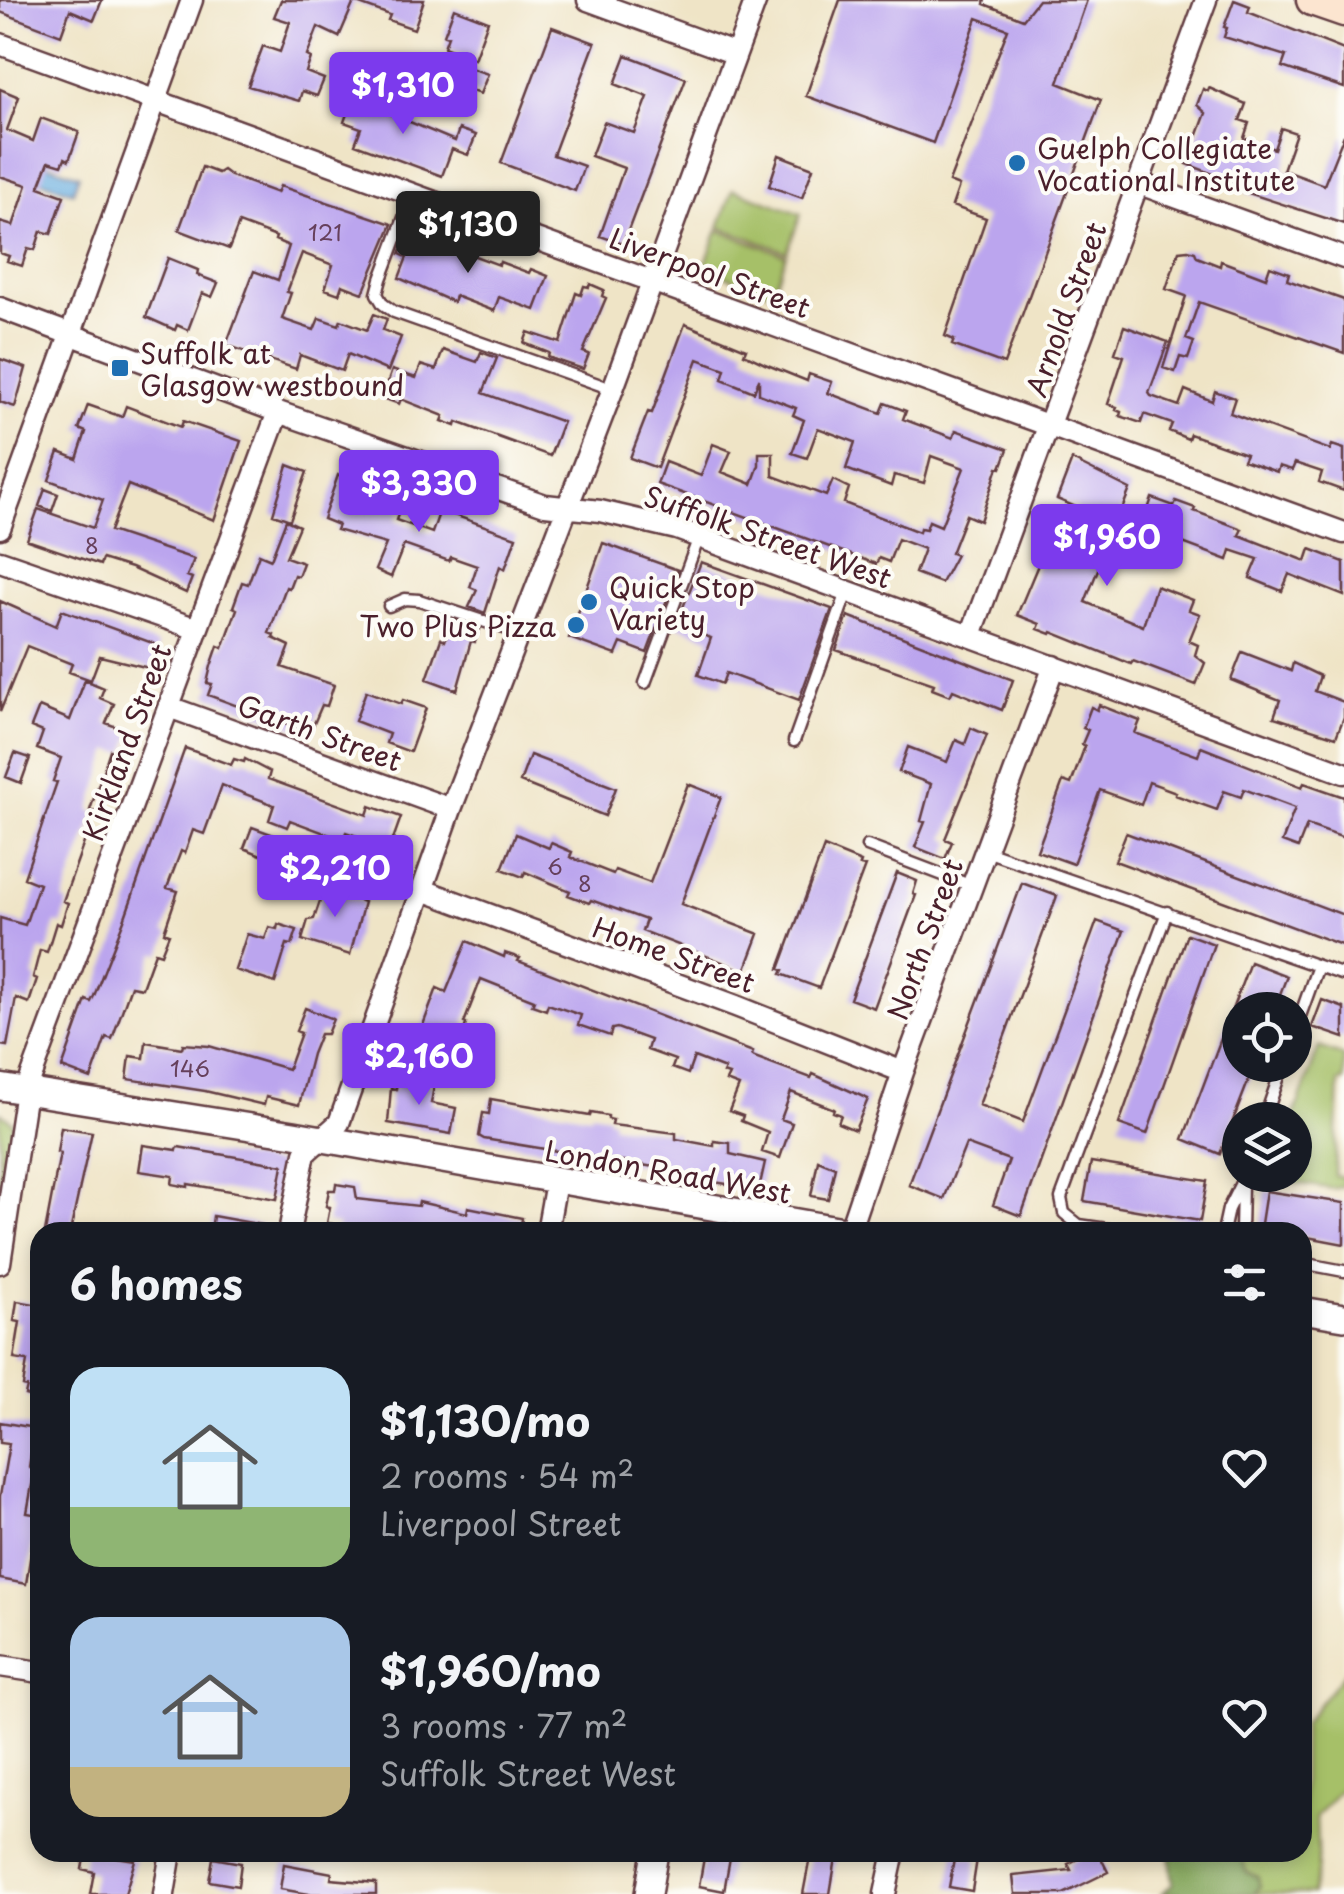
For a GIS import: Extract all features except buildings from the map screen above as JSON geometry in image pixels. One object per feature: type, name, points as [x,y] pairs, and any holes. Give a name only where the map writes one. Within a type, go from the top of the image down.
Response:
[{"type":"main road","points":[[1312,0],[1344,11]]},
{"type":"street","points":[[0,528],[192,0]]},
{"type":"street","points":[[588,0],[736,54]]},
{"type":"street","points":[[291,1222],[305,1153],[339,1124],[451,809],[613,390],[756,0]]},
{"type":"street","name":"Arnold Street","points":[[971,635],[1206,0]]},
{"type":"street","name":"Liverpool Street","points":[[0,44],[1344,534]]},
{"type":"street","points":[[1140,184],[1344,258]]},
{"type":"street","name":"Suffolk Street West","points":[[0,308],[278,412],[545,505],[600,510],[699,538],[1344,773]]},
{"type":"street","name":"Kirkland Street","points":[[0,1263],[7,1180],[26,1091],[278,412]]},
{"type":"street","points":[[0,561],[197,630]]},
{"type":"street","name":"North Street","points":[[855,1222],[903,1072],[1054,666]]},
{"type":"street","name":"Garth Street","points":[[169,707],[451,809]]},
{"type":"street","name":"Home Street","points":[[424,890],[903,1072]]},
{"type":"street","name":"London Road West","points":[[0,1086],[556,1182],[742,1222]]},
{"type":"street","points":[[550,1222],[556,1182]]},
{"type":"street","points":[[1312,1312],[1344,1317]]},
{"type":"street","points":[[0,1666],[30,1670]]},
{"type":"street","points":[[164,1894],[170,1862]]},
{"type":"street","points":[[648,1894],[653,1862]]},
{"type":"street","points":[[885,1894],[892,1862]]},
{"type":"lane","points":[[413,193],[381,279],[377,294],[383,304],[394,312],[613,390]]},
{"type":"lane","points":[[645,683],[699,538]]},
{"type":"lane","points":[[794,741],[848,591]]},
{"type":"lane","points":[[389,606],[405,599],[418,600],[518,634]]},
{"type":"lane","points":[[868,846],[972,886]]},
{"type":"lane","points":[[986,851],[1344,975]]},
{"type":"lane","points":[[1075,1222],[1064,1213],[1060,1198],[1167,912]]},
{"type":"lane","points":[[1309,992],[1318,966]]},
{"type":"lane","points":[[1225,1222],[1236,1192]]},
{"type":"lane","points":[[1241,1222],[1243,1192]]},
{"type":"lane","points":[[1312,1265],[1344,1270]]},
{"type":"green space","points":[[733,189],[801,214],[787,252],[719,227]]},
{"type":"green space","points":[[718,230],[786,255],[772,293],[704,268]]},
{"type":"green space","points":[[1319,1047],[1344,1056],[1344,1081],[1339,1082],[1335,1176],[1344,1177],[1344,1186],[1334,1189],[1312,1186],[1312,1102],[1299,1102],[1306,1082],[1312,1082],[1312,1066]]},
{"type":"green space","points":[[0,1112],[13,1122],[0,1196]]},
{"type":"green space","points":[[1344,1673],[1344,1785],[1316,1816],[1318,1868],[1312,1894],[1254,1894],[1260,1887],[1246,1873],[1243,1862],[1312,1862],[1312,1713]]},
{"type":"green space","points":[[1171,1862],[1243,1862],[1246,1872],[1258,1877],[1260,1887],[1254,1894],[1162,1894],[1173,1883]]},
{"type":"water","points":[[43,163],[79,175],[73,192],[39,180]]},
{"type":"place","name":"Guelph Collegiate Vocational Institute","points":[[1017,163]]},
{"type":"place","name":"Suffolk at Glasgow westbound","points":[[120,368]]},
{"type":"place","name":"Quick Stop Variety","points":[[589,602]]},
{"type":"place","name":"Two Plus Pizza","points":[[576,625]]}]
